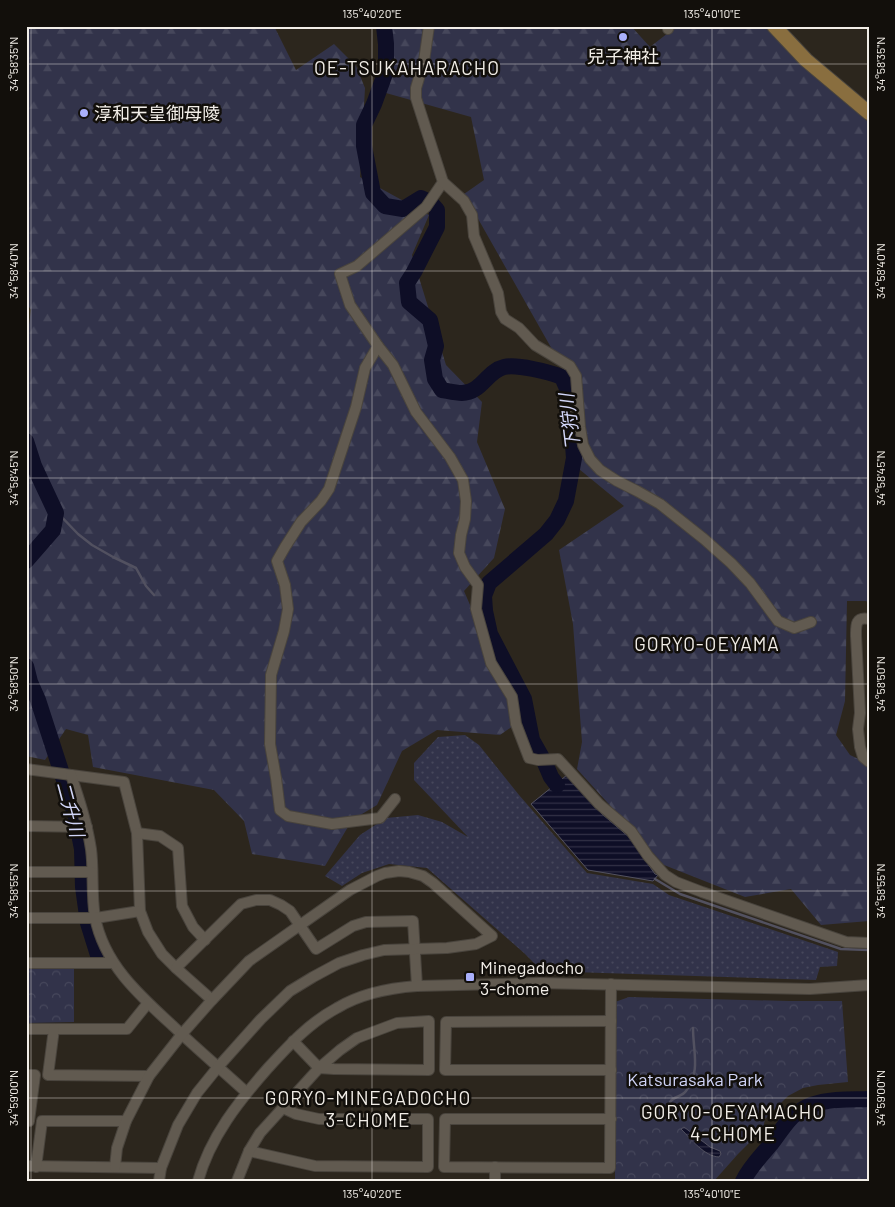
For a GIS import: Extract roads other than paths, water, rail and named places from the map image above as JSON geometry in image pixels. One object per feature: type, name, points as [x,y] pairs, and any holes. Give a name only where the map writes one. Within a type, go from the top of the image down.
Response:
[{"type":"main road","points":[[774,26],[806,60],[869,113]]},
{"type":"street","points":[[429,26],[424,61],[416,88],[416,98],[443,182],[464,201],[472,215],[474,236],[498,293],[505,320],[519,328],[535,345],[570,366],[576,376],[583,445],[590,460],[616,481],[660,504],[704,539],[750,583],[778,620],[794,628],[811,622]]},
{"type":"street","points":[[443,182],[426,207],[356,266],[340,274],[350,305],[392,365],[416,412],[450,457],[463,480],[466,510],[459,553],[465,567],[478,585],[476,609],[491,664],[512,697],[516,724],[529,758],[538,760],[558,759],[599,804],[631,831],[658,868],[676,882],[846,942],[869,943]]},
{"type":"street","points":[[378,346],[365,368],[356,408],[329,489],[302,522],[277,561],[285,585],[288,609],[284,631],[271,675],[270,744],[280,810],[288,816],[332,824],[364,821],[380,818],[396,799]]},
{"type":"street","points":[[565,411],[578,410]]},
{"type":"street","points":[[869,619],[864,618],[856,623],[856,652],[864,713],[858,729],[863,757],[869,762]]},
{"type":"street","points":[[26,769],[124,782],[137,833],[140,911],[148,932],[162,954],[212,1000]]},
{"type":"street","points":[[71,775],[87,827],[91,850],[96,918],[113,963],[148,1003],[246,1092]]},
{"type":"street","points":[[26,826],[87,827]]},
{"type":"street","points":[[137,833],[160,836],[178,848],[182,906],[193,927],[204,940]]},
{"type":"street","points":[[116,1167],[117,1148],[126,1122],[149,1076],[182,1034],[249,961],[350,890],[385,873],[399,871],[423,876],[492,936],[476,944],[447,948],[384,950],[363,955],[340,963],[290,991],[261,1019],[197,1093],[178,1125],[161,1168],[159,1181]]},
{"type":"street","points":[[26,872],[92,872]]},
{"type":"street","points":[[176,968],[241,904],[256,900],[270,900],[290,911],[316,949],[353,926],[366,922],[414,921],[417,986]]},
{"type":"street","points":[[26,918],[96,918],[140,911]]},
{"type":"street","points":[[26,963],[113,963]]},
{"type":"street","points":[[198,1181],[217,1136],[228,1118],[246,1092],[293,1041],[338,1006],[379,992],[417,986],[540,983],[810,989],[869,985]]},
{"type":"street","points":[[611,984],[611,1119],[610,1168],[444,1167],[445,1119],[611,1119]]},
{"type":"street","points":[[26,1029],[127,1029],[148,1003]]},
{"type":"street","points":[[237,1181],[249,1151],[260,1133],[319,1068],[357,1038],[397,1023],[429,1020],[429,1070],[334,1070],[319,1068],[293,1041]]},
{"type":"street","points":[[611,1021],[446,1022],[445,1060],[445,1070],[611,1070]]},
{"type":"street","points":[[54,1029],[48,1075],[149,1076]]},
{"type":"street","points":[[26,1075],[35,1075],[29,1121],[26,1121]]},
{"type":"street","points":[[249,1151],[315,1166],[428,1167],[428,1119],[319,1119],[296,1114],[283,1108]]},
{"type":"street","points":[[126,1122],[42,1121],[31,1167],[161,1168]]},
{"type":"street","points":[[495,1167],[495,1181]]},
{"type":"waterway","name":"下狩川","points":[[384,26],[386,71],[364,125],[364,146],[373,193],[385,206],[403,209],[421,198],[430,202],[437,210],[437,227],[407,283],[409,302],[430,320],[436,346],[432,360],[435,379],[442,390],[459,393],[469,392],[479,386],[498,369],[510,366],[541,371],[562,377],[569,393],[574,458],[566,501],[557,520],[546,534],[489,583],[484,596],[490,634],[524,699],[532,740],[557,785]]},
{"type":"waterway","name":"二升川","points":[[26,441],[34,466],[56,513],[53,530],[26,561]]},
{"type":"waterway","points":[[55,510],[78,534],[92,545],[136,568],[146,586],[154,595]]},
{"type":"waterway","name":"二升川","points":[[26,666],[75,814],[82,849],[83,887],[88,923],[98,955]]},
{"type":"waterway","points":[[655,879],[680,894],[841,949],[869,950]]},
{"type":"waterway","points":[[670,1102],[684,1093],[691,1084],[695,1069],[693,1028]]},
{"type":"waterway","points":[[743,1181],[752,1166],[786,1123],[800,1111],[809,1106],[828,1101],[869,1099]]},
{"type":"place","name":"兒子神社","points":[[623,37]]},
{"type":"place","name":"淳和天皇御母陵","points":[[84,113]]},
{"type":"place","name":"Minegadocho 3-chome","points":[[470,977]]},
{"type":"district","name":"OE-TSUKAHARACHO","points":[[407,67]]},
{"type":"district","name":"GORYO-OEYAMA","points":[[707,643]]},
{"type":"district","name":"GORYO-MINEGADOCHO 3-CHOME","points":[[368,1108]]},
{"type":"district","name":"GORYO-OEYAMACHO 4-CHOME","points":[[733,1122]]},
{"type":"park label","name":"Katsurasaka Park","points":[[695,1079]]}]
